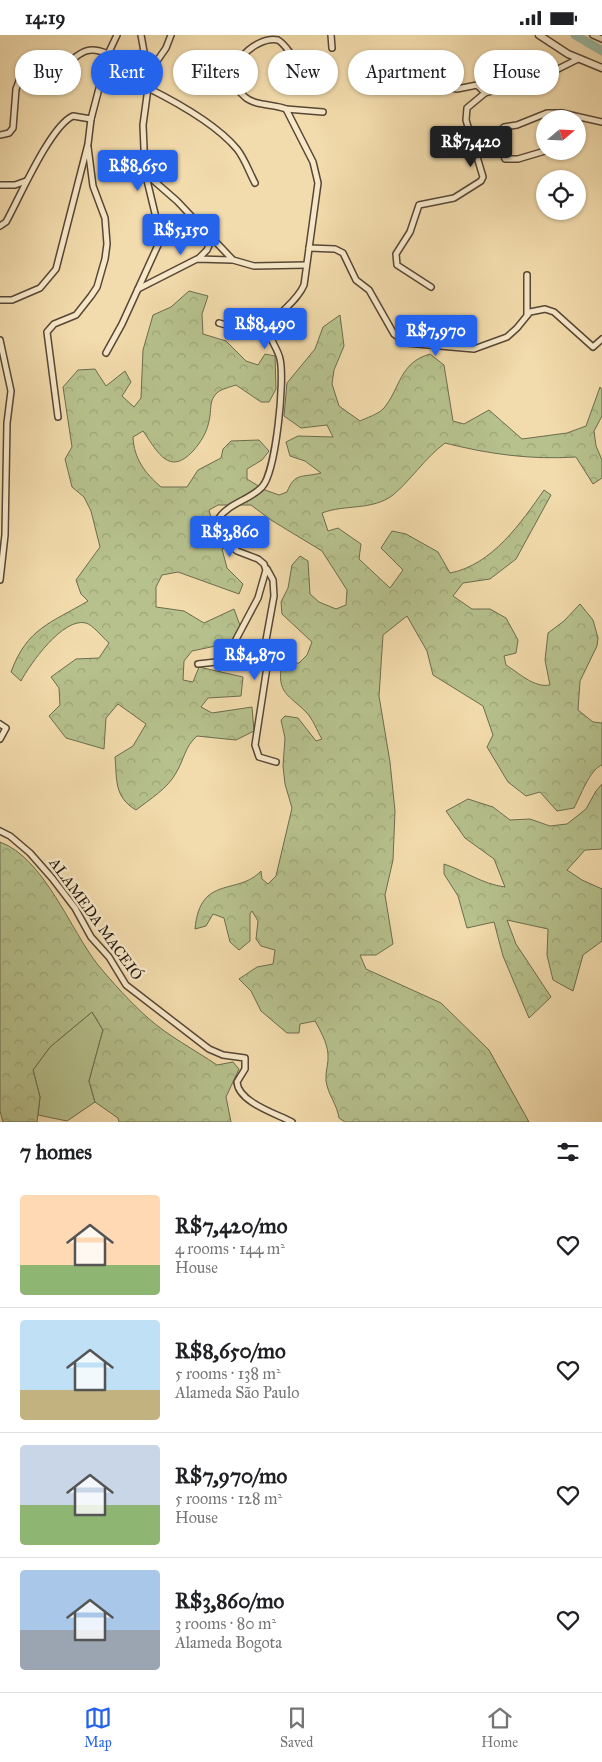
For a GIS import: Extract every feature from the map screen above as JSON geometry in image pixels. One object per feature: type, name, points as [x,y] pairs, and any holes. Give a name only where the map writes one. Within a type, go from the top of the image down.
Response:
[{"type":"street","points":[[110,50],[117,35]]},
{"type":"street","points":[[141,35],[144,50]]},
{"type":"street","points":[[163,52],[171,35]]},
{"type":"street","points":[[331,35],[332,48]]},
{"type":"street","points":[[539,35],[578,59],[602,69]]},
{"type":"street","points":[[594,35],[602,39]]},
{"type":"street","points":[[287,50],[284,45],[273,39],[263,40],[248,48],[236,62],[235,81],[245,97],[252,102],[286,109],[322,112]]},
{"type":"street","points":[[0,135],[9,133],[13,128],[16,89],[23,71],[35,67],[54,68],[86,50],[97,50]]},
{"type":"street","points":[[559,68],[578,59]]},
{"type":"street","points":[[0,300],[12,300],[40,288],[56,269],[88,144],[91,119],[97,95]]},
{"type":"street","points":[[106,353],[120,330],[155,253],[159,239],[158,226],[145,173],[143,125],[147,95]]},
{"type":"street","points":[[160,95],[185,109],[231,143],[240,154],[255,183]]},
{"type":"street","points":[[431,287],[397,265],[396,253],[410,232],[419,205],[454,198],[481,181],[483,171],[466,113],[467,108],[483,95]]},
{"type":"street","points":[[276,762],[259,757],[255,745],[261,717],[267,658],[266,640],[274,596],[273,581],[265,566],[258,559],[237,551],[223,539],[219,518],[226,510],[262,487],[270,473],[275,450],[281,366],[269,331],[273,323],[294,302],[302,290],[309,248],[318,183],[313,162],[286,109]]},
{"type":"street","points":[[0,226],[9,216],[26,181],[66,120],[78,116],[91,119]]},
{"type":"street","points":[[536,117],[517,125],[504,127],[500,131],[501,148],[505,159],[518,159],[536,154]]},
{"type":"street","points":[[586,118],[602,122]]},
{"type":"street","points":[[58,417],[47,332],[54,324],[76,315],[94,293],[106,251],[105,218],[93,186],[88,144]]},
{"type":"street","points":[[145,173],[177,201],[233,260]]},
{"type":"street","points":[[0,185],[15,185],[26,181]]},
{"type":"street","points":[[138,289],[197,259],[207,250],[212,238]]},
{"type":"street","points":[[309,248],[335,249],[343,253],[353,276],[369,290],[394,334],[406,343],[474,349],[507,337],[535,309],[550,310],[593,347],[602,339]]},
{"type":"street","points":[[197,259],[233,260],[254,266],[306,265]]},
{"type":"street","points":[[527,275],[527,315]]},
{"type":"street","points":[[219,323],[271,338]]},
{"type":"street","points":[[0,340],[11,391],[7,423],[5,535],[0,580]]},
{"type":"street","points":[[198,664],[229,659],[232,647],[261,589],[266,575],[265,566]]},
{"type":"street","points":[[0,724],[6,728],[0,739]]},
{"type":"street","name":"ALAMEDA MACEIÓ","points":[[0,831],[10,836],[30,853],[65,893],[91,937],[109,957],[126,985],[209,1049],[223,1055],[245,1058],[245,1069],[237,1082],[240,1091],[266,1110],[292,1122]]},
{"type":"green space","points":[[189,291],[208,296],[202,314],[203,334],[226,341],[246,361],[258,365],[265,354],[275,356],[276,389],[269,402],[261,402],[236,385],[218,392],[213,399],[208,425],[199,444],[185,458],[177,462],[164,458],[143,431],[133,437],[141,465],[161,487],[187,487],[198,470],[221,458],[223,449],[231,441],[259,440],[269,451],[262,460],[247,469],[247,479],[265,490],[279,495],[287,492],[296,479],[321,473],[305,461],[290,456],[286,442],[298,436],[333,437],[327,425],[301,428],[284,416],[287,383],[315,349],[323,327],[340,315],[344,346],[334,370],[332,384],[339,406],[360,421],[382,410],[412,363],[430,354],[444,365],[453,421],[464,424],[489,410],[522,439],[567,433],[586,426],[600,387],[602,390],[602,416],[594,431],[596,446],[602,460],[602,478],[593,484],[576,457],[543,458],[510,455],[445,443],[393,495],[385,500],[322,513],[328,531],[338,528],[361,544],[359,559],[390,588],[403,570],[381,548],[392,531],[406,534],[438,552],[450,573],[479,561],[492,552],[526,516],[544,490],[551,495],[516,559],[490,579],[463,583],[453,596],[472,609],[490,609],[506,618],[518,640],[516,653],[504,656],[506,665],[532,682],[544,685],[550,685],[545,660],[548,633],[564,621],[580,604],[593,620],[598,638],[597,646],[580,681],[578,710],[593,722],[602,723],[602,765],[589,777],[574,808],[557,811],[540,792],[526,796],[508,782],[487,747],[493,735],[483,706],[433,675],[427,651],[407,616],[383,635],[379,696],[390,762],[395,811],[393,860],[385,895],[393,944],[376,955],[360,955],[366,969],[441,1003],[489,1050],[529,1122],[345,1122],[339,1118],[327,1086],[327,1050],[323,1036],[315,1021],[300,1024],[299,1033],[287,1033],[261,1011],[251,991],[239,979],[257,967],[273,964],[275,950],[261,946],[256,939],[258,921],[252,911],[250,914],[250,941],[239,950],[230,942],[224,918],[213,914],[206,926],[195,929],[198,912],[204,900],[212,893],[242,883],[261,871],[262,879],[268,884],[276,876],[292,808],[285,784],[283,766],[285,738],[281,720],[285,716],[298,718],[316,741],[322,739],[308,715],[285,693],[282,687],[282,664],[299,663],[307,655],[312,642],[282,614],[281,602],[288,588],[292,565],[300,556],[308,561],[310,594],[319,602],[336,609],[346,605],[347,590],[322,551],[271,520],[251,505],[218,505],[209,510],[216,529],[231,541],[233,546],[222,549],[227,568],[243,584],[239,594],[178,572],[162,575],[156,587],[156,607],[184,611],[204,623],[234,609],[242,631],[230,643],[192,651],[184,661],[183,680],[193,682],[199,667],[243,677],[241,696],[208,698],[201,707],[212,713],[252,707],[254,731],[236,740],[197,736],[190,744],[173,778],[158,793],[136,810],[120,794],[115,757],[133,746],[146,724],[118,704],[106,718],[104,749],[66,738],[49,716],[60,705],[59,688],[51,677],[76,659],[99,658],[109,643],[89,624],[77,623],[67,627],[48,643],[21,681],[11,672],[17,657],[33,636],[42,628],[88,601],[81,594],[76,580],[100,547],[91,511],[84,497],[72,487],[65,459],[72,447],[63,387],[78,370],[95,369],[106,386],[125,371],[131,382],[122,396],[134,407],[141,398],[143,350],[153,315],[171,307]]},
{"type":"green space","points":[[602,784],[602,849],[585,850],[567,870],[582,880],[602,889],[602,941],[583,955],[573,991],[553,980],[547,955],[548,929],[507,920],[516,944],[551,997],[529,1018],[503,956],[494,922],[467,928],[458,896],[444,874],[444,864],[481,880],[505,887],[494,859],[465,838],[446,811],[468,799],[493,807],[510,820],[530,819],[550,826],[567,824],[586,809]]},
{"type":"green space","points":[[0,842],[16,850],[30,863],[55,897],[98,965],[122,993],[142,1012],[164,1031],[217,1065],[233,1062],[239,1069],[226,1097],[231,1122],[119,1122],[118,1118],[95,1102],[89,1081],[103,1030],[92,1012],[50,1047],[33,1070],[40,1097],[37,1122],[3,1122],[0,1111]]},
{"type":"green space","points":[[92,1012],[103,1030],[89,1081],[95,1102],[67,1121],[38,1115],[40,1097],[33,1070],[50,1047]]},
{"type":"waterway","points":[[575,35],[602,51]]}]
